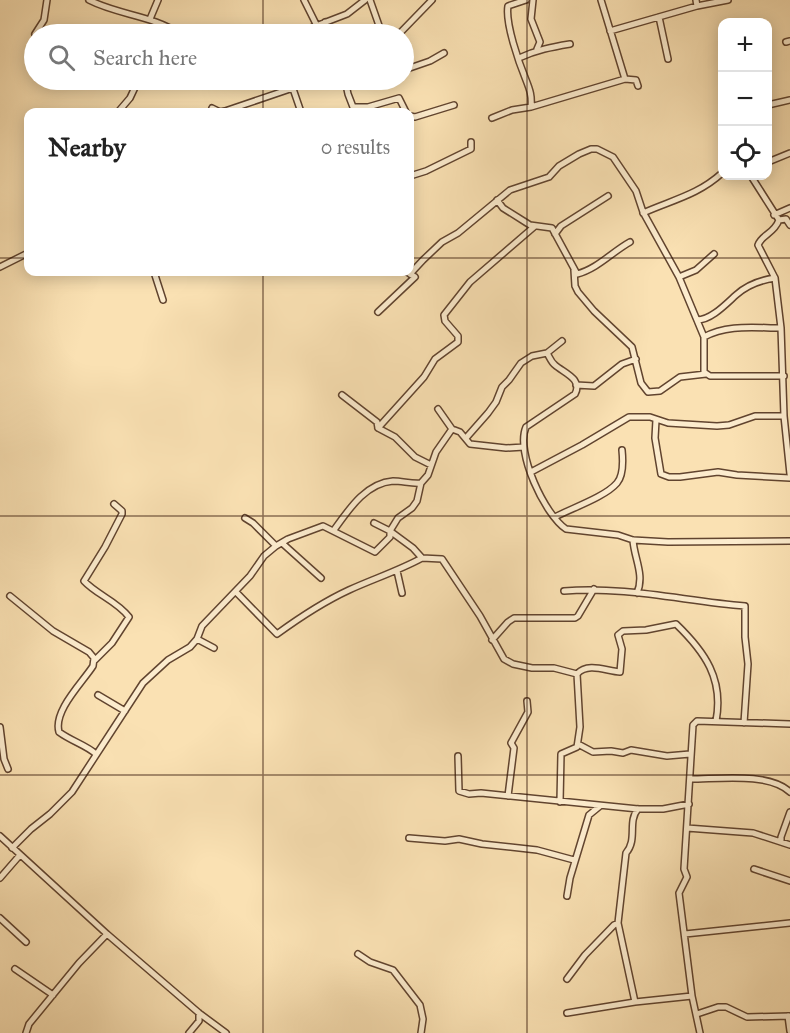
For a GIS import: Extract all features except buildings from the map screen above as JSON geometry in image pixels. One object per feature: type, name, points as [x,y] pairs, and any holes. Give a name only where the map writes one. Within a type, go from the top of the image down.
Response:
[{"type":"street","points":[[42,24],[47,0]]},
{"type":"street","points":[[88,0],[119,12],[162,24]]},
{"type":"street","points":[[150,19],[158,0]]},
{"type":"street","points":[[304,0],[316,24]]},
{"type":"street","points":[[322,24],[347,14],[368,0],[378,24]]},
{"type":"street","points":[[409,24],[432,0]]},
{"type":"street","points":[[525,0],[508,6],[507,11],[510,31],[532,97],[531,107]]},
{"type":"street","points":[[533,0],[531,19],[540,42],[537,49]]},
{"type":"street","points":[[601,0],[625,79]]},
{"type":"street","points":[[610,31],[697,3],[728,0]]},
{"type":"street","points":[[659,17],[668,59]]},
{"type":"street","points":[[519,58],[537,49],[570,44]]},
{"type":"street","points":[[414,67],[444,53]]},
{"type":"street","points":[[492,118],[512,110],[531,107],[625,79],[636,80],[638,86]]},
{"type":"street","points":[[121,108],[134,90]]},
{"type":"street","points":[[234,108],[287,90]]},
{"type":"street","points":[[294,90],[300,108]]},
{"type":"street","points":[[347,90],[352,108]]},
{"type":"street","points":[[364,108],[399,98],[404,108]]},
{"type":"street","points":[[772,104],[790,100]]},
{"type":"street","points":[[414,117],[454,105]]},
{"type":"street","points":[[414,175],[471,149],[471,142]]},
{"type":"street","points":[[414,268],[510,190],[549,177],[559,166],[579,154],[597,149],[613,157],[636,191],[644,213],[679,277],[704,337],[704,372],[706,374]]},
{"type":"street","points":[[772,160],[790,153]]},
{"type":"street","points":[[644,213],[694,194],[718,177]]},
{"type":"street","points":[[656,420],[654,438],[661,474],[680,477],[718,472],[737,475],[790,476],[784,416],[781,328],[775,278],[758,245],[760,239],[774,230],[776,218],[754,180]]},
{"type":"street","points":[[498,200],[503,208],[535,226],[555,230],[608,196]]},
{"type":"street","points":[[776,218],[790,208]]},
{"type":"street","points":[[776,218],[786,219],[790,225]]},
{"type":"street","points":[[378,428],[424,377],[435,359],[458,342],[458,336],[445,321],[444,315],[470,282],[535,226]]},
{"type":"street","points":[[555,230],[577,274],[585,274],[630,243]]},
{"type":"street","points":[[679,277],[696,270],[714,254]]},
{"type":"street","points":[[0,267],[24,255]]},
{"type":"street","points":[[574,270],[575,286],[578,292],[594,311],[632,347],[641,383],[648,392],[660,391],[680,377],[706,374],[710,376],[783,376]]},
{"type":"street","points":[[155,276],[163,300]]},
{"type":"street","points":[[378,312],[415,277],[414,276]]},
{"type":"street","points":[[697,320],[703,320],[737,294],[758,282],[775,278]]},
{"type":"street","points":[[704,337],[732,328],[781,328]]},
{"type":"street","points":[[466,438],[488,413],[496,402],[502,387],[521,363],[532,356],[547,353],[562,341]]},
{"type":"street","points":[[547,353],[554,364],[568,373],[577,391],[526,427],[524,447],[538,495],[559,525],[566,529],[618,535],[633,540],[790,541]]},
{"type":"street","points":[[576,385],[594,386],[622,364],[636,359]]},
{"type":"street","points":[[342,395],[377,422],[378,428]]},
{"type":"street","points":[[438,409],[452,429],[460,432],[470,444],[480,447],[524,447]]},
{"type":"street","points":[[531,472],[629,417],[650,417],[668,423],[717,426],[756,416],[784,416]]},
{"type":"street","points":[[378,428],[395,437],[415,457],[431,465]]},
{"type":"street","points":[[12,848],[72,792],[143,683],[154,672],[190,647],[197,639],[202,626],[236,592],[264,556],[279,544],[323,526],[375,552],[390,537],[390,531],[398,518],[412,508],[417,501],[421,483],[428,475],[436,452],[452,429]]},
{"type":"street","points":[[555,517],[603,493],[618,482],[621,474],[622,450]]},
{"type":"street","points":[[334,530],[347,511],[372,487],[390,481],[421,483]]},
{"type":"street","points":[[96,754],[59,732],[58,721],[66,703],[95,660],[112,643],[129,617],[84,581],[122,514],[122,511],[114,504]]},
{"type":"street","points":[[245,518],[321,578]]},
{"type":"street","points":[[374,523],[390,531],[413,548],[422,558]]},
{"type":"street","points":[[633,540],[639,565],[637,593]]},
{"type":"street","points":[[236,592],[277,634],[347,591],[397,571],[422,558],[442,559],[480,616],[504,659],[513,664],[532,668],[554,668],[576,674]]},
{"type":"street","points":[[397,571],[402,593]]},
{"type":"street","points":[[492,640],[514,618],[575,618],[594,589]]},
{"type":"street","points":[[564,591],[594,589],[650,593],[745,606],[748,664],[744,723]]},
{"type":"street","points":[[10,596],[53,631],[89,652],[95,660]]},
{"type":"street","points":[[576,674],[584,667],[620,672],[622,649],[618,634],[623,631],[646,630],[676,624],[706,657],[711,668],[717,686],[716,722]]},
{"type":"street","points":[[197,639],[214,648]]},
{"type":"street","points":[[560,802],[561,754],[575,750],[578,744],[580,727],[576,674]]},
{"type":"street","points":[[98,695],[125,711]]},
{"type":"street","points":[[508,796],[514,748],[511,742],[528,712],[527,701]]},
{"type":"street","points":[[700,1033],[692,996],[679,893],[687,877],[684,869],[691,779],[690,754],[694,722],[790,724]]},
{"type":"street","points":[[0,727],[4,759],[8,770]]},
{"type":"street","points":[[578,744],[593,752],[611,750],[623,753],[631,750],[667,756],[690,754]]},
{"type":"street","points":[[458,756],[459,791],[469,794],[481,793],[638,809],[663,809],[688,804]]},
{"type":"street","points":[[691,779],[759,779],[782,785],[790,792]]},
{"type":"street","points":[[567,896],[574,860],[590,814],[602,806]]},
{"type":"street","points":[[635,1002],[618,923],[626,853],[632,846],[633,818],[638,809]]},
{"type":"street","points":[[781,842],[790,812]]},
{"type":"street","points":[[687,828],[753,833],[790,845]]},
{"type":"street","points":[[0,836],[107,934],[199,1013],[226,1033]]},
{"type":"street","points":[[410,838],[445,841],[459,839],[537,850],[574,860]]},
{"type":"street","points":[[0,878],[20,855]]},
{"type":"street","points":[[754,869],[790,881]]},
{"type":"street","points":[[0,918],[26,942]]},
{"type":"street","points":[[567,979],[585,955],[618,923]]},
{"type":"street","points":[[685,934],[790,923]]},
{"type":"street","points":[[26,1033],[29,1024],[79,963],[107,934]]},
{"type":"street","points":[[358,954],[370,962],[393,969],[420,1005],[423,1019],[421,1033]]},
{"type":"street","points":[[15,969],[53,995]]},
{"type":"street","points":[[567,1013],[692,996]]},
{"type":"street","points":[[697,1014],[726,1007],[747,1017],[789,1016],[790,1031]]},
{"type":"street","points":[[189,1033],[199,1022],[199,1013]]}]
